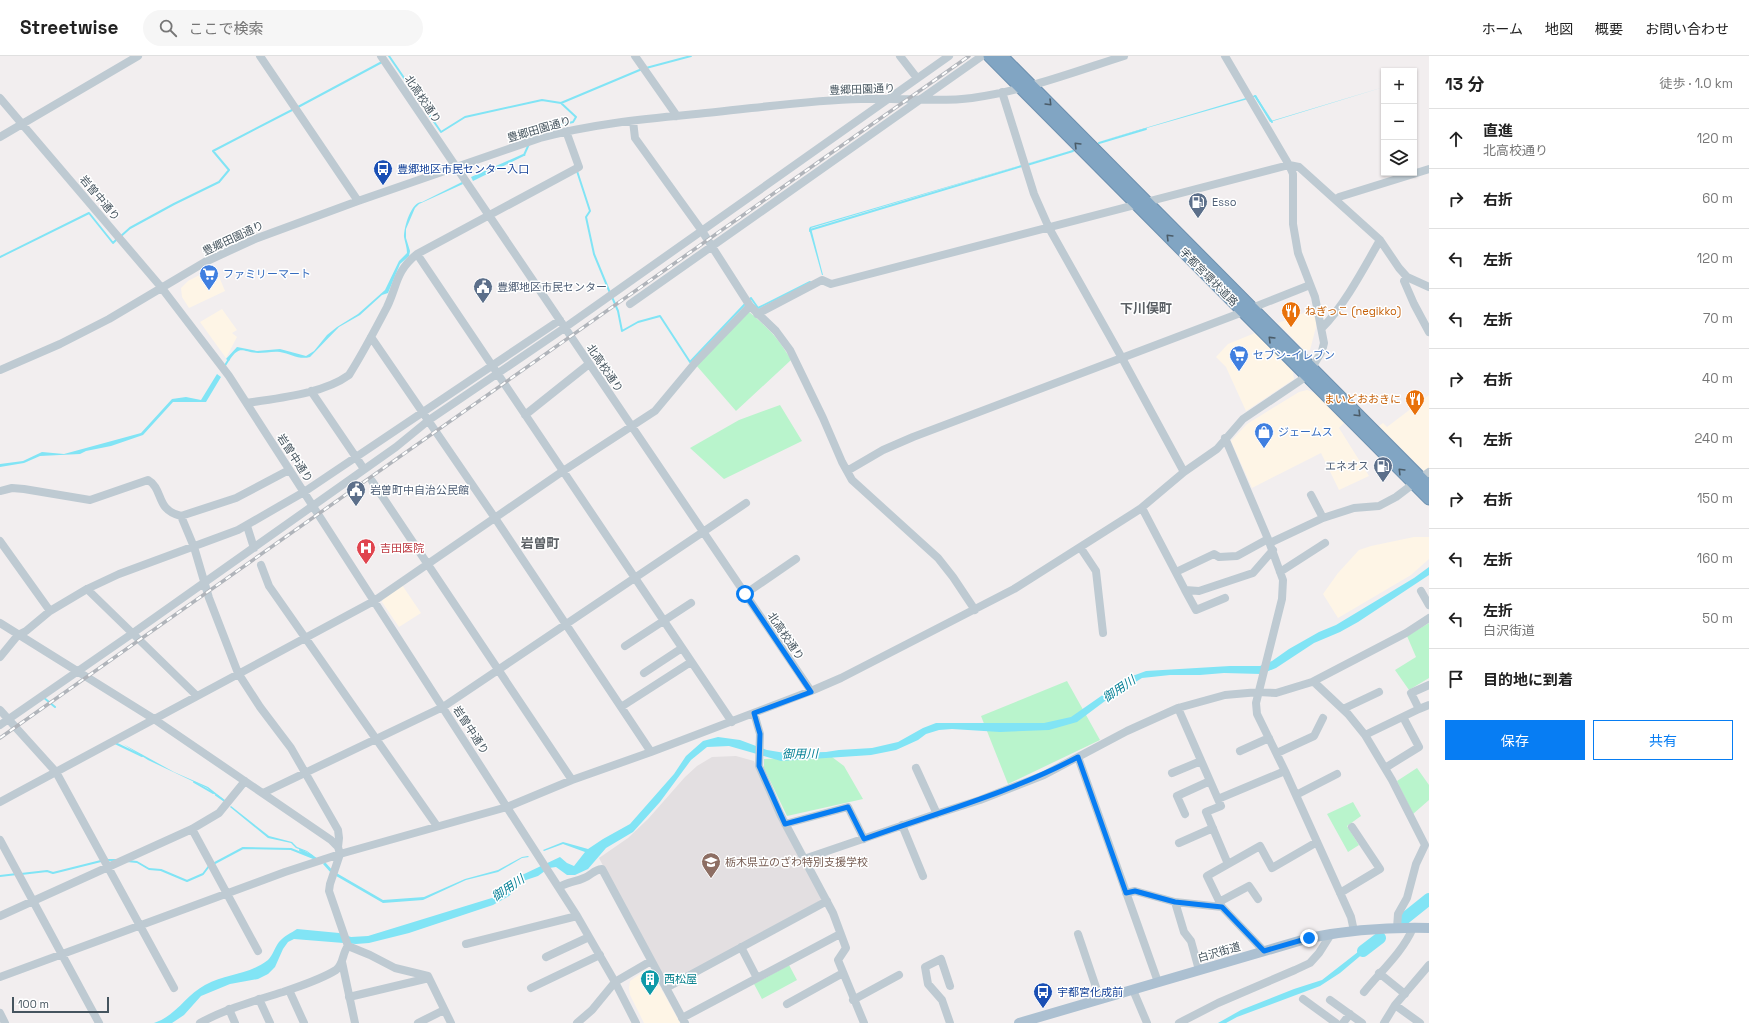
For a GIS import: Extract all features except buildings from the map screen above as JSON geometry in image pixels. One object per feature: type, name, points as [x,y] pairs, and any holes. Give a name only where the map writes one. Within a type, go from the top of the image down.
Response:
[{"type":"highway","name":"宇都宮環状道路","points":[[989,56],[1020,88],[1143,204]]},
{"type":"highway","name":"宇都宮環状道路","points":[[1002,56],[1143,204],[1309,372],[1423,480],[1429,499]]},
{"type":"main road","name":"白沢街道","points":[[1019,1023],[1264,951],[1331,934],[1397,928],[1429,928]]},
{"type":"street","points":[[0,137],[138,56]]},
{"type":"street","points":[[260,56],[358,201]]},
{"type":"street","name":"北高校通り","points":[[381,56],[811,692]]},
{"type":"street","points":[[635,56],[677,116]]},
{"type":"street","points":[[900,56],[917,78]]},
{"type":"street","points":[[0,725],[254,548],[396,446],[429,420],[565,328],[949,56]]},
{"type":"street","points":[[630,304],[982,56]]},
{"type":"street","name":"豊郷田園通り","points":[[0,370],[60,344],[109,319],[205,262],[254,239],[358,201],[540,138],[566,131],[633,121],[841,100],[888,98],[959,99],[1020,88],[1124,56]]},
{"type":"street","points":[[0,978],[339,851],[507,807],[572,780],[811,692],[1014,589],[1142,508],[1184,472],[1217,449],[1243,419],[1309,372],[1322,351],[1324,343],[1315,297],[1298,253],[1293,224],[1293,174],[1226,56]]},
{"type":"street","points":[[1002,92],[1030,176],[1034,194],[1049,228],[1184,472]]},
{"type":"street","name":"岩曽中通り","points":[[0,98],[161,287],[217,359],[559,887]]},
{"type":"street","points":[[633,121],[635,138],[702,231],[750,306],[776,331],[790,350],[852,480],[938,558],[953,577],[975,610]]},
{"type":"street","points":[[247,404],[332,386],[349,375],[388,305],[399,273],[407,262],[417,254],[579,167],[566,131]]},
{"type":"street","points":[[757,314],[822,280],[831,284],[1289,165],[1299,166],[1380,240],[1407,277],[1429,287]]},
{"type":"street","points":[[1336,200],[1338,197],[1429,169]]},
{"type":"street","points":[[1322,328],[1330,320],[1380,240]]},
{"type":"street","points":[[417,254],[732,722]]},
{"type":"street","points":[[1407,277],[1404,281],[1429,332]]},
{"type":"street","points":[[847,471],[883,450],[1310,285]]},
{"type":"street","points":[[0,802],[374,601],[563,471],[654,411],[695,363],[750,306]]},
{"type":"street","points":[[0,657],[18,635],[26,631],[50,611],[87,589],[119,574],[247,526],[304,492],[560,320]]},
{"type":"street","points":[[372,336],[651,752]]},
{"type":"street","points":[[526,415],[589,364]]},
{"type":"street","points":[[311,391],[364,469]]},
{"type":"street","points":[[1225,438],[1271,544],[1283,580],[1282,599],[1256,703],[1257,714],[1285,770],[1351,917],[1354,931]]},
{"type":"street","points":[[0,490],[24,488],[90,500],[148,480],[152,482],[163,504],[169,511],[181,516],[236,498],[289,470]]},
{"type":"street","points":[[1176,572],[1214,554],[1219,558],[1237,556],[1271,544],[1323,518],[1354,508],[1379,506],[1423,480]]},
{"type":"street","points":[[372,482],[572,780]]},
{"type":"street","points":[[1311,495],[1323,518]]},
{"type":"street","points":[[263,793],[443,708],[746,503]]},
{"type":"street","points":[[1142,508],[1196,610],[1225,598]]},
{"type":"street","points":[[181,516],[194,547],[209,598],[238,673],[260,707],[291,748],[338,830],[339,851],[329,891],[348,946],[395,968],[423,974],[429,978],[451,1023]]},
{"type":"street","points":[[247,526],[254,548]]},
{"type":"street","points":[[0,541],[50,611]]},
{"type":"street","points":[[1280,572],[1325,543]]},
{"type":"street","points":[[1185,590],[1199,591],[1252,573],[1271,544]]},
{"type":"street","points":[[1080,547],[1096,571],[1103,633]]},
{"type":"street","points":[[745,594],[796,559]]},
{"type":"street","points":[[260,565],[269,586],[304,638],[377,739],[437,826]]},
{"type":"street","points":[[87,589],[197,696]]},
{"type":"street","points":[[1421,591],[1429,605]]},
{"type":"street","points":[[625,646],[691,604]]},
{"type":"street","points":[[804,860],[902,825],[980,800],[1030,781],[1127,731],[1178,708],[1225,695],[1259,692],[1276,693],[1312,682],[1406,633],[1429,618]]},
{"type":"street","points":[[0,623],[154,719],[331,840],[339,851]]},
{"type":"street","points":[[644,673],[682,648]]},
{"type":"street","points":[[621,707],[691,662]]},
{"type":"street","points":[[1312,682],[1316,683],[1355,721],[1385,768],[1427,843],[1416,864],[1407,898],[1398,914],[1397,928]]},
{"type":"street","points":[[1419,709],[1411,693],[1429,685]]},
{"type":"street","points":[[1343,709],[1379,692]]},
{"type":"street","points":[[1365,735],[1429,705]]},
{"type":"street","points":[[1178,708],[1221,806],[1206,812],[1228,864]]},
{"type":"street","points":[[0,710],[56,772],[174,988]]},
{"type":"street","points":[[754,713],[760,734],[759,766],[785,824],[833,913],[846,948],[838,960],[853,1000],[864,1023]]},
{"type":"street","points":[[1385,768],[1419,747],[1403,717]]},
{"type":"street","points":[[1277,753],[1314,736],[1323,718]]},
{"type":"street","points":[[1240,751],[1269,738]]},
{"type":"street","points":[[1078,757],[1158,982]]},
{"type":"street","points":[[1172,773],[1201,761]]},
{"type":"street","points":[[916,768],[937,814]]},
{"type":"street","points":[[1218,799],[1285,770]]},
{"type":"street","points":[[1296,796],[1337,774]]},
{"type":"street","points":[[0,916],[32,900],[192,829],[220,813],[245,781]]},
{"type":"street","points":[[1185,814],[1177,796],[1210,781]]},
{"type":"street","points":[[785,824],[848,807],[864,839]]},
{"type":"street","points":[[902,825],[922,876]]},
{"type":"street","points":[[1340,893],[1380,869],[1352,827]]},
{"type":"street","points":[[1179,843],[1213,828]]},
{"type":"street","points":[[192,829],[258,951]]},
{"type":"street","points":[[0,840],[99,1023]]},
{"type":"street","points":[[1264,951],[1221,905],[1207,876],[1260,846],[1272,868],[1317,842]]},
{"type":"street","points":[[636,1023],[600,955],[559,887],[569,881],[586,878],[595,870],[602,869],[683,1020],[757,978],[840,934]]},
{"type":"street","points":[[1126,893],[1135,891],[1175,902],[1221,905],[1249,886],[1258,899]]},
{"type":"street","points":[[666,988],[827,901]]},
{"type":"street","points":[[1175,902],[1184,932],[1191,941],[1199,970]]},
{"type":"street","points":[[466,944],[577,916]]},
{"type":"street","points":[[1364,992],[1406,944],[1413,928]]},
{"type":"street","points":[[1078,934],[1100,999]]},
{"type":"street","points":[[1179,1023],[1218,1003],[1310,963],[1319,953],[1331,934]]},
{"type":"street","points":[[546,957],[589,937]]},
{"type":"street","points":[[200,1023],[259,999],[303,986],[338,969],[342,962],[344,951],[348,946]]},
{"type":"street","points":[[741,947],[757,978]]},
{"type":"street","points":[[531,988],[600,955]]},
{"type":"street","points":[[950,986],[941,959],[925,967],[928,984],[942,1000],[950,1023]]},
{"type":"street","points":[[577,1023],[592,1010],[615,982],[651,961]]},
{"type":"street","points":[[342,962],[355,1023]]},
{"type":"street","points":[[1384,1023],[1395,1005],[1429,965]]},
{"type":"street","points":[[787,1004],[843,973]]},
{"type":"street","points":[[1380,973],[1405,994]]},
{"type":"street","points":[[853,1000],[899,975]]},
{"type":"street","points":[[349,997],[429,978]]},
{"type":"street","points":[[289,990],[304,1023]]},
{"type":"street","points":[[1133,990],[1147,1023]]},
{"type":"street","points":[[259,999],[270,1023]]},
{"type":"street","points":[[1303,999],[1336,1023]]},
{"type":"street","points":[[1330,1000],[1362,1023]]},
{"type":"street","points":[[1395,1005],[1420,1023]]},
{"type":"street","points":[[229,1010],[235,1023]]},
{"type":"street","points":[[418,1023],[444,1010]]},
{"type":"street","points":[[0,1013],[5,1023]]},
{"type":"street","points":[[1343,1023],[1350,1014]]},
{"type":"shaded area","points":[[215,267],[225,291],[189,308],[182,297],[181,288],[188,281]]},
{"type":"shaded area","points":[[222,309],[237,330],[232,333],[237,337],[226,358],[200,322]]},
{"type":"shaded area","points":[[1314,309],[1316,327],[1310,350],[1305,351],[1278,323]]},
{"type":"shaded area","points":[[1255,333],[1293,372],[1294,379],[1246,411],[1226,367],[1216,357],[1228,344]]},
{"type":"shaded area","points":[[1307,390],[1315,393],[1344,423],[1339,428],[1369,476],[1339,490],[1321,453],[1252,488],[1231,441],[1247,424],[1299,392]]},
{"type":"shaded area","points":[[1429,395],[1429,476],[1379,426],[1383,423],[1387,427]]},
{"type":"shaded area","points":[[1414,537],[1429,537],[1429,559],[1411,575],[1338,618],[1323,594],[1338,573],[1359,550]]},
{"type":"shaded area","points":[[402,585],[421,613],[399,627],[382,602],[383,598]]},
{"type":"shaded area","name":"栃木県立のざわ特別支援学校","points":[[736,756],[754,761],[780,822],[823,899],[665,986],[599,858],[628,838],[648,819],[685,777],[697,766],[712,757]]},
{"type":"shaded area","points":[[647,969],[651,970],[680,1023],[644,1023],[630,995],[629,988],[630,981]]},
{"type":"green space","points":[[748,311],[772,333],[782,345],[791,360],[736,411],[696,365]]},
{"type":"green space","points":[[780,405],[802,441],[724,479],[690,448],[739,420]]},
{"type":"green space","points":[[1429,623],[1429,678],[1409,690],[1395,670],[1416,657],[1407,636]]},
{"type":"green space","points":[[1067,681],[1100,740],[1008,784],[981,716]]},
{"type":"green space","points":[[832,757],[844,766],[863,799],[787,816],[764,768],[764,759]]},
{"type":"green space","points":[[1417,768],[1429,785],[1429,800],[1413,814],[1397,781]]},
{"type":"green space","points":[[1353,802],[1361,816],[1347,826],[1359,845],[1348,852],[1327,814]]},
{"type":"green space","points":[[789,965],[797,980],[762,999],[754,984]]},
{"type":"water","points":[[1381,88],[1270,122],[1255,97],[1098,142],[1256,95],[1271,121]]},
{"type":"water","points":[[1073,150],[811,228],[822,275],[809,229],[810,227]]},
{"type":"water","points":[[523,154],[526,155],[473,181],[471,177]]},
{"type":"water","points":[[462,182],[463,184],[419,204],[415,208],[406,229],[406,238],[410,251],[409,256],[400,264],[388,293],[382,295],[360,315],[339,327],[310,357],[299,357],[280,352],[258,353],[242,350],[236,352],[229,361],[226,359],[237,347],[257,351],[280,349],[306,356],[314,351],[327,335],[358,314],[385,290],[399,261],[407,253],[404,233],[411,210],[418,203]]},
{"type":"water","points":[[217,374],[221,377],[206,402],[173,402],[143,435],[111,446],[86,451],[80,454],[40,456],[24,463],[0,467],[0,464],[23,461],[42,452],[64,454],[141,433],[172,399],[186,397],[201,400]]},
{"type":"water","name":"御用川","points":[[1429,567],[1429,575],[1358,622],[1340,632],[1314,643],[1276,668],[1261,674],[1224,673],[1170,675],[1142,678],[1105,701],[1077,722],[1049,730],[1000,732],[952,729],[939,730],[926,734],[918,740],[896,750],[871,755],[781,761],[729,746],[707,747],[691,760],[660,802],[633,832],[606,848],[588,869],[575,875],[567,875],[556,867],[549,868],[538,876],[523,881],[509,896],[493,905],[409,933],[369,943],[356,944],[294,939],[288,942],[283,949],[275,967],[268,974],[258,979],[230,984],[201,996],[184,1015],[172,1023],[154,1023],[169,1016],[192,994],[205,985],[221,978],[245,972],[268,960],[281,940],[297,929],[339,933],[351,937],[368,936],[495,897],[522,875],[560,857],[567,863],[574,866],[585,852],[563,844],[544,851],[543,850],[563,842],[588,849],[630,824],[674,774],[686,756],[703,741],[718,737],[740,740],[767,750],[785,753],[826,752],[872,748],[898,742],[923,728],[936,723],[1044,723],[1071,717],[1127,678],[1146,671],[1230,666],[1260,666],[1272,661],[1289,649],[1319,632],[1336,625],[1414,578]]},
{"type":"water","points":[[123,744],[174,772],[208,787],[226,801],[207,788],[148,760]]},
{"type":"water","points":[[231,806],[269,836],[292,842],[297,847],[307,851],[318,859],[316,860],[307,852],[296,848],[291,843],[268,838],[230,807]]},
{"type":"water","points":[[522,857],[529,857],[522,858],[498,872],[466,880],[423,900],[383,903],[331,873],[323,864],[325,862],[333,871],[383,900],[424,897],[465,879],[498,870]]},
{"type":"water","points":[[1429,896],[1429,902],[1409,918],[1402,916]]},
{"type":"water","points":[[1372,941],[1378,941],[1340,973],[1320,986],[1237,1017],[1226,1023],[1218,1023],[1241,1010],[1294,989],[1322,980]]},
{"type":"waterway","points":[[389,56],[441,132],[465,117],[542,100],[561,103]]},
{"type":"waterway","points":[[646,68],[691,56]]},
{"type":"waterway","points":[[298,107],[382,62]]},
{"type":"waterway","points":[[560,127],[559,125],[573,122],[576,117],[561,103],[642,69]]},
{"type":"waterway","points":[[1255,96],[1272,122]]},
{"type":"waterway","points":[[121,236],[130,228],[219,182],[229,170],[213,151],[294,109]]},
{"type":"waterway","points":[[532,139],[535,131],[559,125]]},
{"type":"waterway","points":[[1099,143],[1146,129]]},
{"type":"waterway","points":[[524,155],[529,144]]},
{"type":"waterway","points":[[1027,165],[1073,151]]},
{"type":"waterway","points":[[810,231],[1022,166]]},
{"type":"waterway","points":[[577,171],[590,211],[586,217],[594,254],[610,293]]},
{"type":"waterway","points":[[0,257],[89,213],[113,243],[117,239]]},
{"type":"waterway","points":[[748,301],[751,298],[758,308],[810,282]]},
{"type":"waterway","points":[[612,297],[618,311],[622,331],[638,322],[660,316],[690,362],[745,304]]},
{"type":"waterway","points":[[224,367],[229,359]]},
{"type":"waterway","points":[[43,697],[55,707]]},
{"type":"waterway","points":[[115,743],[142,756]]},
{"type":"waterway","points":[[194,782],[213,793]]},
{"type":"waterway","points":[[216,795],[226,802]]},
{"type":"waterway","points":[[213,864],[243,848],[291,849],[316,859]]},
{"type":"waterway","points":[[300,850],[312,856]]},
{"type":"waterway","points":[[108,860],[117,860]]},
{"type":"waterway","points":[[21,874],[47,871],[53,873],[101,861]]},
{"type":"waterway","points":[[127,861],[137,862],[149,869],[161,870],[187,881],[203,874],[209,866]]},
{"type":"waterway","points":[[0,876],[17,874]]},
{"type":"waterway","points":[[1404,919],[1429,899]]},
{"type":"waterway","points":[[1363,951],[1380,938]]},
{"type":"railway","points":[[0,738],[969,56]]},
{"type":"place","name":"豊郷地区市民センター入口","points":[[383,186]]},
{"type":"place","name":"Esso","points":[[1198,219]]},
{"type":"place","name":"ファミリーマート","points":[[209,291]]},
{"type":"place","name":"豊郷地区市民センター","points":[[483,304]]},
{"type":"place","name":"ねぎっこ (negikko)","points":[[1291,328]]},
{"type":"place","name":"セブン-イレブン","points":[[1239,372]]},
{"type":"place","name":"まいどおおきに","points":[[1415,416]]},
{"type":"place","name":"ジェームス","points":[[1264,449]]},
{"type":"place","name":"エネオス","points":[[1383,483]]},
{"type":"place","name":"岩曽町中自治公民館","points":[[356,507]]},
{"type":"place","name":"吉田医院","points":[[366,565]]},
{"type":"place","name":"栃木県立のざわ特別支援学校","points":[[711,879]]},
{"type":"place","name":"西松屋","points":[[650,996]]},
{"type":"place","name":"宇都宮化成前","points":[[1043,1009]]},
{"type":"district","name":"下川俣町","points":[[1146,308]]},
{"type":"district","name":"岩曽町","points":[[540,543]]},
{"type":"route","points":[[745,594],[811,692],[754,713],[760,734],[761,747],[759,766],[785,824],[848,807],[864,839],[980,800],[1044,775],[1078,757],[1126,893],[1135,891],[1175,902],[1222,907],[1264,951],[1309,938]]}]
